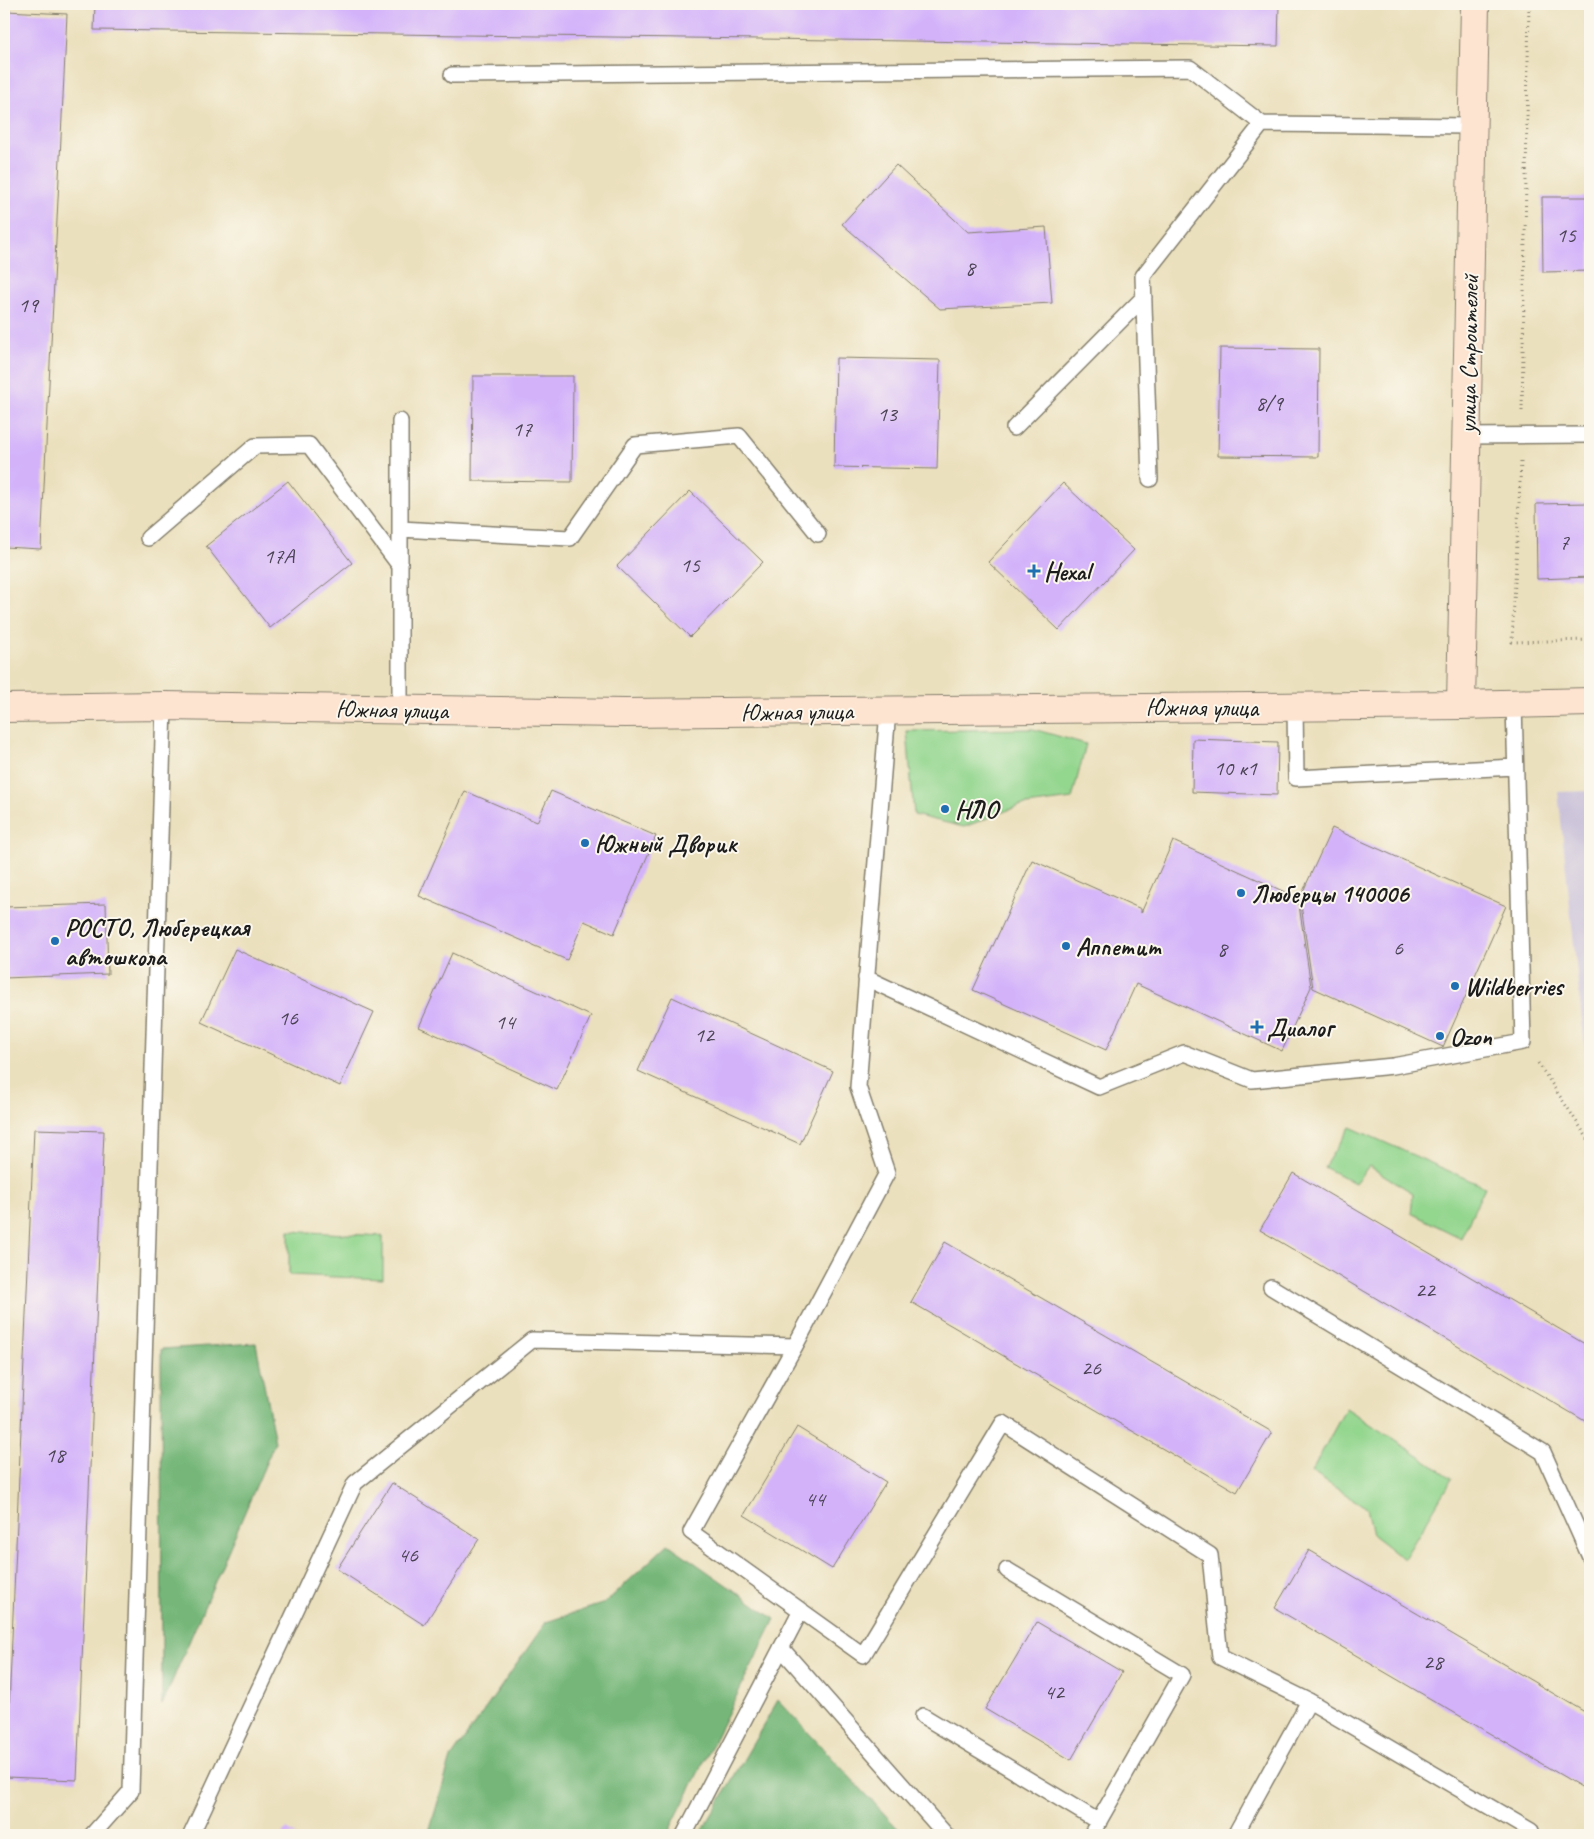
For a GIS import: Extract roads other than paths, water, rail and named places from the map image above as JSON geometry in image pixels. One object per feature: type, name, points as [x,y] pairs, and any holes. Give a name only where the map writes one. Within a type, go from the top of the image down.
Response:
[{"type":"street","name":"улица Строителей","points":[[1461,705],[1475,4]]},
{"type":"street","name":"Южная улица","points":[[4,708],[164,706],[625,713],[1295,707],[1590,702]]},
{"type":"lane","points":[[452,75],[1190,68],[1262,124],[1472,126]]},
{"type":"lane","points":[[1150,479],[1143,276],[1262,124]]},
{"type":"lane","points":[[1014,428],[1144,297]]},
{"type":"lane","points":[[400,421],[400,709]]},
{"type":"lane","points":[[1466,436],[1590,435]]},
{"type":"lane","points":[[400,529],[570,538],[635,445],[739,436],[818,534]]},
{"type":"lane","points":[[148,538],[255,446],[309,445],[400,566]]},
{"type":"lane","points":[[866,978],[1099,1087],[1184,1053],[1252,1080],[1393,1066],[1523,1042],[1514,704]]},
{"type":"lane","points":[[92,1835],[132,1791],[164,706]]},
{"type":"lane","points":[[1295,707],[1296,778],[1515,767]]},
{"type":"lane","points":[[888,710],[858,1087],[887,1173],[795,1346],[691,1532],[863,1655],[1003,1423],[1210,1555],[1220,1657],[1310,1701],[1531,1832],[1532,1835]]},
{"type":"lane","points":[[1271,1287],[1544,1452],[1590,1557]]},
{"type":"lane","points":[[191,1835],[355,1483],[524,1346],[532,1340],[795,1346]]},
{"type":"lane","points":[[923,1716],[1095,1829],[1182,1675],[1007,1570]]},
{"type":"lane","points":[[684,1835],[800,1610]]},
{"type":"lane","points":[[781,1648],[946,1835]]},
{"type":"lane","points":[[1235,1835],[1310,1701]]},
{"type":"place","name":"Hexal","points":[[1034,571]]},
{"type":"place","name":"НЛО","points":[[945,809]]},
{"type":"place","name":"Южный Дворик","points":[[585,843]]},
{"type":"place","name":"Люберцы 140006","points":[[1241,893]]},
{"type":"place","name":"РОСТО, Люберецкая автошкола","points":[[55,941]]},
{"type":"place","name":"Аппетит","points":[[1066,946]]},
{"type":"place","name":"Wildberries","points":[[1455,986]]},
{"type":"place","name":"Диалог","points":[[1257,1027]]},
{"type":"place","name":"Ozon","points":[[1440,1036]]}]
